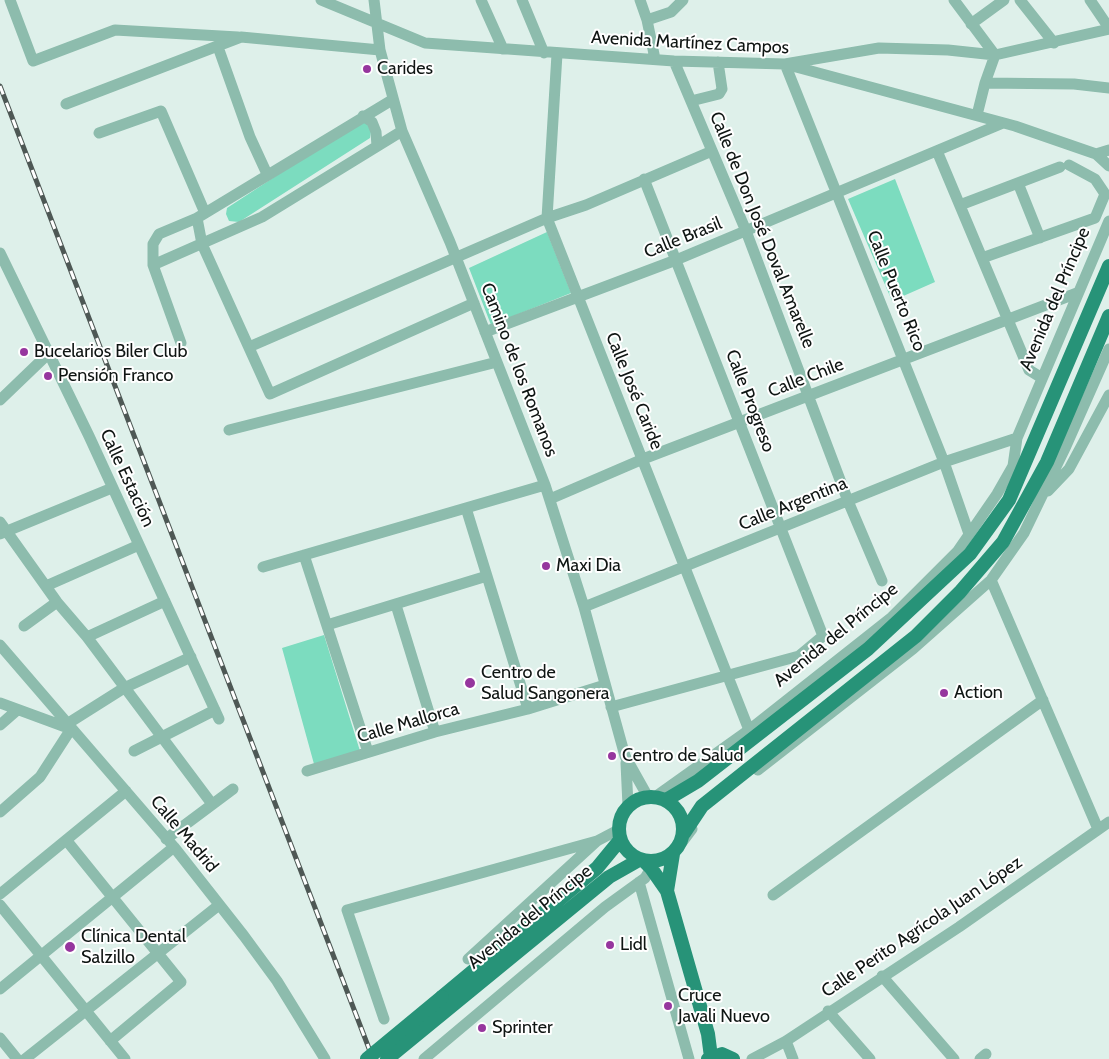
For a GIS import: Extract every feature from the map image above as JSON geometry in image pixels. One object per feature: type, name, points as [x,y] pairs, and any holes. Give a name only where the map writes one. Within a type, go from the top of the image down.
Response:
[{"type":"main road","name":"Avenida del Príncipe","points":[[656,798],[698,781],[868,649],[970,554],[1009,500],[1109,266]]},
{"type":"main road","points":[[645,863],[664,859],[679,844],[702,806],[916,636],[960,592],[1003,542],[1046,462],[1109,316]]},
{"type":"main road","points":[[667,891],[679,844],[680,814],[656,798],[628,806],[623,813],[619,835],[631,855],[645,863],[667,891],[708,1034],[719,1057]]},
{"type":"main road","name":"Avenida del Príncipe","points":[[445,1002],[597,868],[619,835]]},
{"type":"main road","name":"Avenida del Príncipe","points":[[445,1002],[610,877],[645,863]]},
{"type":"main road","points":[[367,1059],[445,1002]]},
{"type":"main road","points":[[387,1059],[445,1002]]},
{"type":"street","points":[[10,0],[33,61],[115,30],[242,37],[380,50]]},
{"type":"street","name":"Avenida Martínez Campos","points":[[321,0],[425,44],[674,61],[785,64],[1003,123],[1096,154],[1109,166]]},
{"type":"street","name":"Camino de los Romanos","points":[[374,0],[380,50],[392,100],[402,131],[456,257],[550,499],[584,607],[625,756],[628,806]]},
{"type":"street","points":[[481,0],[503,49]]},
{"type":"street","points":[[522,0],[544,53]]},
{"type":"street","points":[[640,0],[647,20],[655,59]]},
{"type":"street","points":[[647,20],[671,12],[684,0]]},
{"type":"street","points":[[954,0],[995,55]]},
{"type":"street","points":[[971,24],[1004,0]]},
{"type":"street","points":[[1020,0],[1054,43]]},
{"type":"street","points":[[785,64],[879,48],[948,50],[995,55],[1054,43],[1109,29],[1090,0]]},
{"type":"street","points":[[66,104],[242,37]]},
{"type":"street","points":[[218,47],[250,137],[267,174]]},
{"type":"street","name":"Calle José Caride","points":[[557,54],[547,218],[749,730]]},
{"type":"street","points":[[977,116],[985,83],[995,55]]},
{"type":"street","name":"Calle de Don José Doval Amarelle","points":[[674,61],[746,231],[848,501],[882,581]]},
{"type":"street","points":[[691,101],[719,94],[722,90],[718,62]]},
{"type":"street","name":"Calle Puerto Rico","points":[[785,64],[904,359],[944,462],[969,534]]},
{"type":"street","points":[[985,83],[1074,84],[1109,88]]},
{"type":"street","points":[[181,344],[154,264],[153,244],[159,234],[201,216],[267,174],[392,100]]},
{"type":"street","points":[[100,133],[161,111],[201,216],[202,244],[270,394],[474,303]]},
{"type":"street","points":[[363,116],[372,122],[376,132],[377,146]]},
{"type":"street","name":"Calle Brasil","points":[[485,332],[676,260],[1003,123]]},
{"type":"street","points":[[154,264],[262,217],[402,131]]},
{"type":"street","points":[[249,346],[547,218],[586,205],[712,150]]},
{"type":"street","points":[[1096,154],[1109,150]]},
{"type":"street","points":[[938,151],[1030,370],[1042,378]]},
{"type":"street","points":[[960,205],[1064,166],[1095,179],[1105,194],[1095,218],[982,258]]},
{"type":"street","name":"Calle Progreso","points":[[644,179],[823,636],[799,656],[727,675]]},
{"type":"street","points":[[1018,183],[1040,238]]},
{"type":"street","name":"Avenida del Príncipe","points":[[656,798],[749,730],[892,617],[957,552],[997,494],[1013,466],[1018,438],[1077,293],[1109,221]]},
{"type":"street","name":"Calle Estación","points":[[0,253],[139,544],[217,715],[162,738]]},
{"type":"street","name":"Calle Chile","points":[[550,499],[643,459],[1077,293]]},
{"type":"street","points":[[679,844],[705,812],[913,649],[991,580],[1024,533],[1109,348]]},
{"type":"street","points":[[0,400],[49,353]]},
{"type":"street","points":[[229,430],[497,362]]},
{"type":"street","points":[[1040,500],[1069,468],[1109,395]]},
{"type":"street","name":"Calle Argentina","points":[[584,607],[944,462],[1018,438]]},
{"type":"street","points":[[263,567],[545,485]]},
{"type":"street","points":[[112,488],[2,530],[57,602],[87,637],[212,804]]},
{"type":"street","points":[[466,508],[528,709]]},
{"type":"street","points":[[46,586],[139,544]]},
{"type":"street","points":[[304,555],[368,752]]},
{"type":"street","points":[[327,625],[487,576]]},
{"type":"street","points":[[991,580],[1098,829]]},
{"type":"street","points":[[87,637],[165,601]]},
{"type":"street","points":[[24,626],[57,602]]},
{"type":"street","points":[[396,605],[435,732]]},
{"type":"street","name":"Calle Madrid","points":[[0,645],[170,843],[219,904],[277,981],[324,1059]]},
{"type":"street","points":[[0,812],[40,777],[69,726],[124,688],[191,657]]},
{"type":"street","points":[[611,707],[727,675]]},
{"type":"street","name":"Calle Mallorca","points":[[307,771],[435,732],[528,709],[605,685]]},
{"type":"street","points":[[773,895],[1042,700]]},
{"type":"street","points":[[0,703],[16,711],[69,726]]},
{"type":"street","points":[[0,725],[16,711]]},
{"type":"street","points":[[134,751],[162,738]]},
{"type":"street","name":"Camino de los Romanos","points":[[625,756],[656,798]]},
{"type":"street","points":[[0,988],[112,897],[212,804],[233,789]]},
{"type":"street","points":[[0,894],[126,791]]},
{"type":"street","name":"Calle Perito Agrícola Juan López","points":[[752,1059],[786,1041],[828,1011],[959,928],[1109,822]]},
{"type":"street","name":"Avenida del Príncipe","points":[[468,959],[598,841],[619,835]]},
{"type":"street","points":[[67,841],[181,982],[110,1041]]},
{"type":"street","points":[[384,1019],[347,910],[598,841]]},
{"type":"street","points":[[645,863],[639,882],[689,1059]]},
{"type":"street","points":[[424,1059],[597,914],[639,882]]},
{"type":"street","points":[[25,1059],[219,904]]},
{"type":"street","points":[[0,905],[125,1059]]},
{"type":"street","points":[[882,976],[954,1059]]},
{"type":"street","points":[[828,1011],[870,1059]]},
{"type":"street","points":[[0,1038],[17,1059]]},
{"type":"street","points":[[786,1041],[793,1059]]},
{"type":"green space","points":[[366,122],[371,131],[370,138],[239,222],[229,221],[226,214],[227,208],[357,123]]},
{"type":"green space","points":[[895,179],[935,282],[892,301],[848,199]]},
{"type":"green space","points":[[547,232],[571,293],[491,325],[469,268]]},
{"type":"green space","points":[[324,635],[360,751],[314,764],[282,648]]},
{"type":"railway","points":[[0,86],[373,1059]]},
{"type":"place","name":"Carides","points":[[367,69]]},
{"type":"place","name":"Bucelarios Biler Club","points":[[24,352]]},
{"type":"place","name":"Pensión Franco","points":[[48,376]]},
{"type":"place","name":"Maxi Dia","points":[[546,566]]},
{"type":"place","name":"Centro de Salud Sangonera","points":[[470,683]]},
{"type":"place","name":"Action","points":[[944,693]]},
{"type":"place","name":"Centro de Salud","points":[[612,756]]},
{"type":"place","name":"Lidl","points":[[610,945]]},
{"type":"place","name":"Clínica Dental Salzillo","points":[[70,947]]},
{"type":"place","name":"Cruce Javali Nuevo","points":[[668,1006]]},
{"type":"place","name":"Sprinter","points":[[482,1028]]}]
